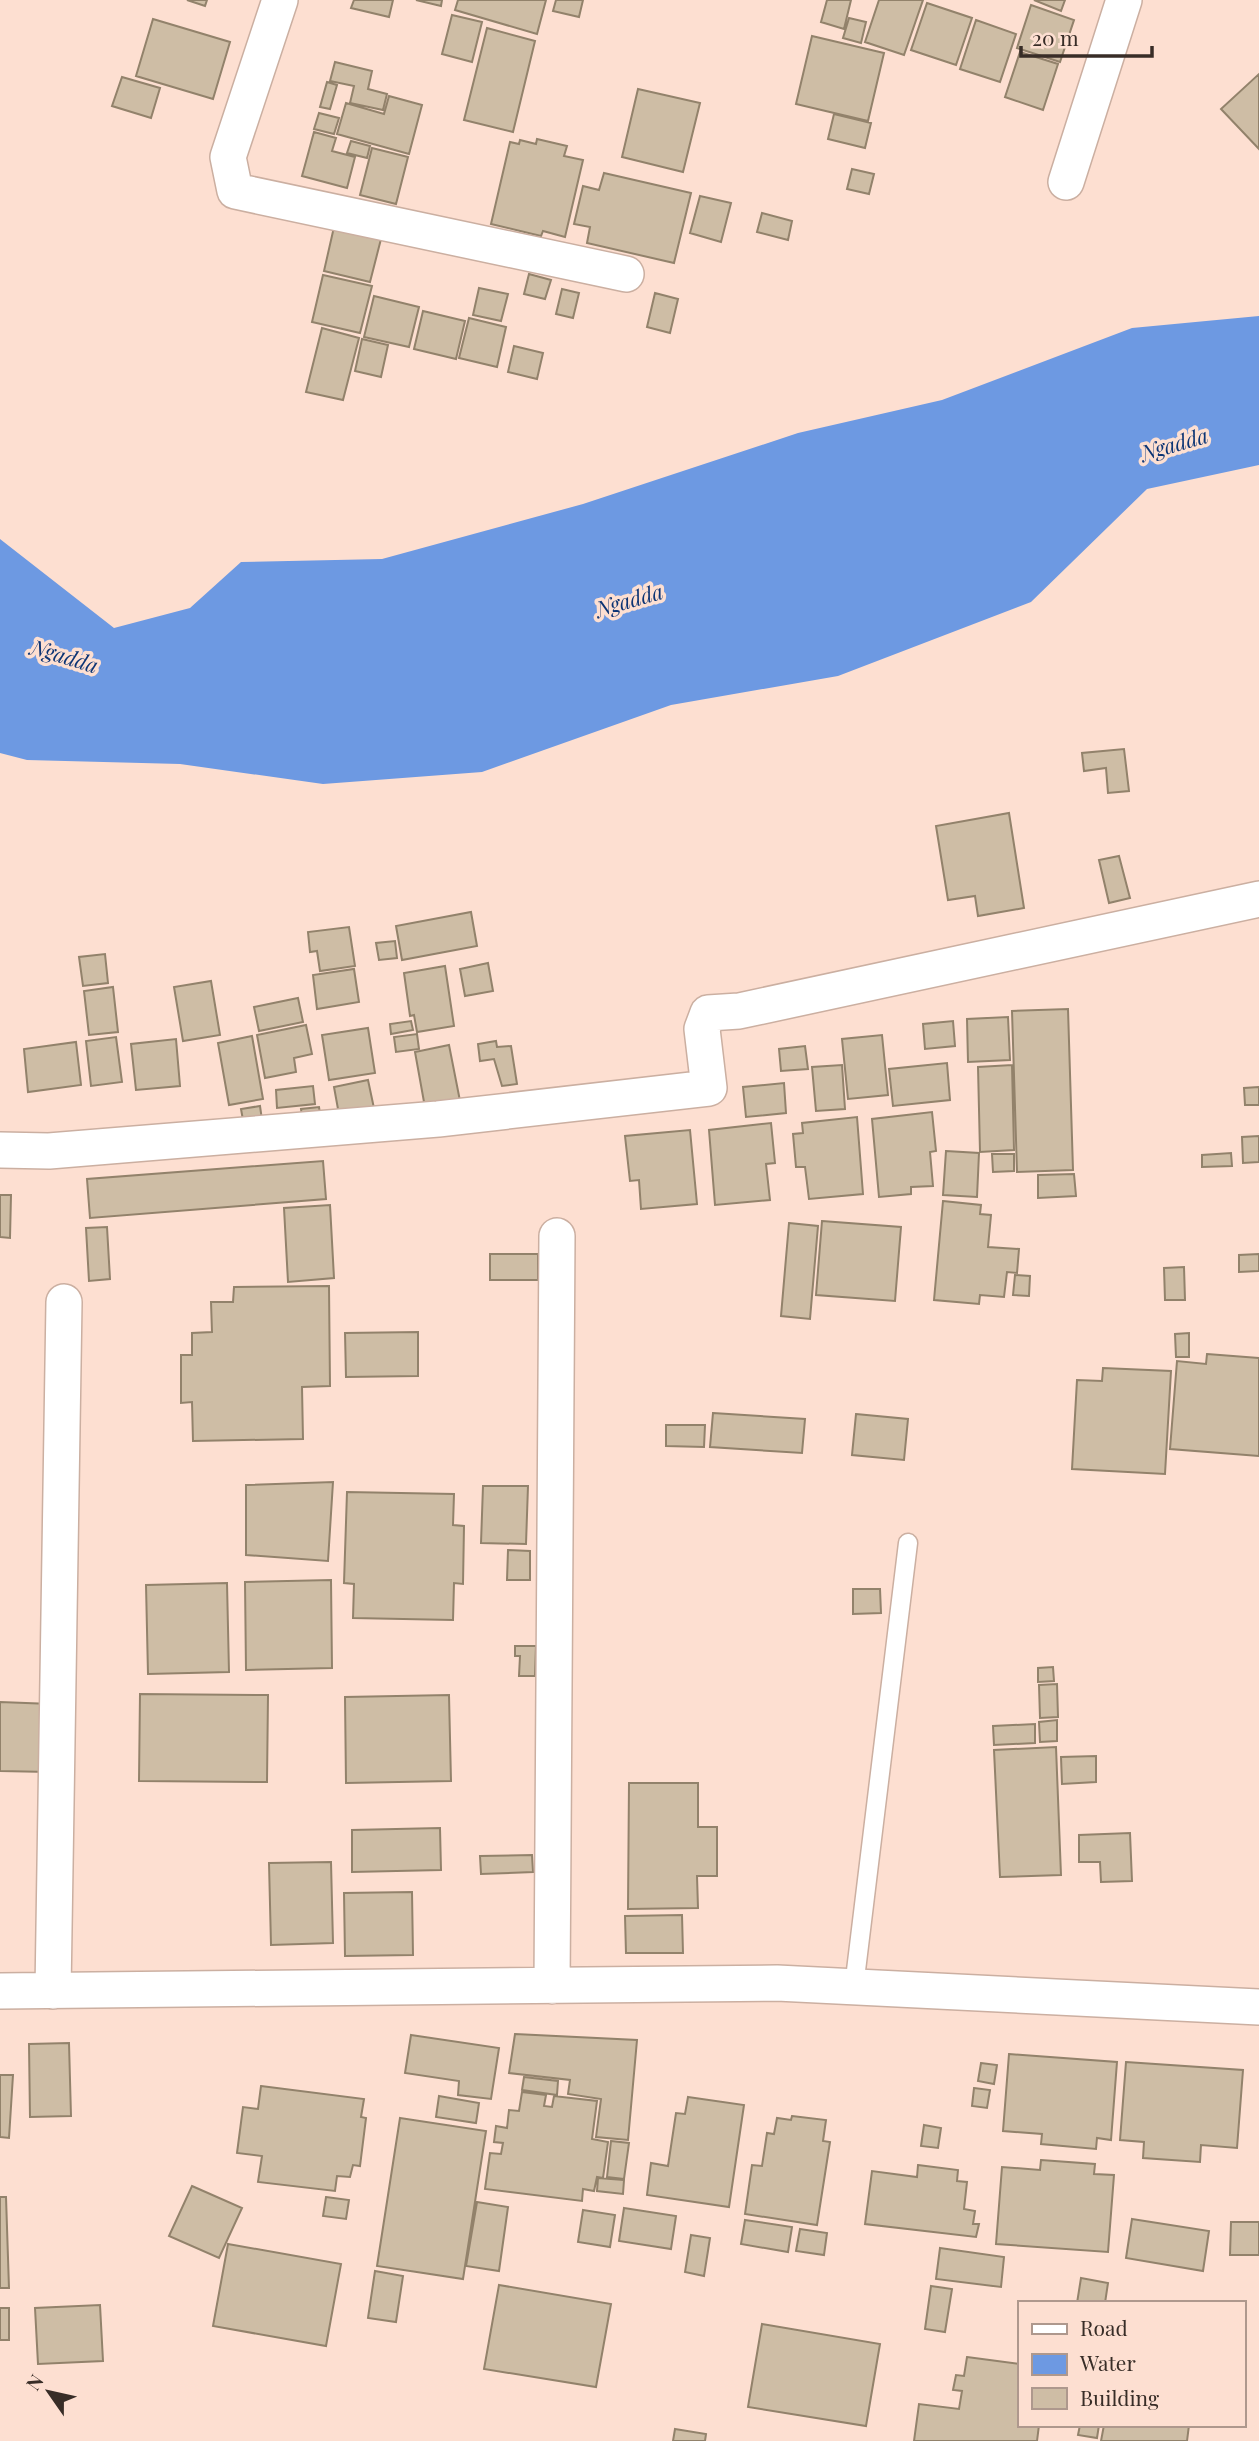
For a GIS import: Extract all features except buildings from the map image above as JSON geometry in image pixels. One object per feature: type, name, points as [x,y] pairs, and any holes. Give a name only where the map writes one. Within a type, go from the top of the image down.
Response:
[{"type":"street","points":[[280,0],[228,157],[235,191],[626,274]]},
{"type":"street","points":[[1066,182],[1124,0]]},
{"type":"street","points":[[0,1150],[48,1151],[425,1120],[709,1088],[702,1029],[708,1013],[739,1011],[1259,899]]},
{"type":"street","points":[[552,1986],[558,1236]]},
{"type":"street","points":[[53,1991],[64,1302]]},
{"type":"street","points":[[0,1991],[777,1983],[1259,2007]]},
{"type":"lane","points":[[854,1987],[908,1543]]},
{"type":"water","name":"Ngadda","points":[[1259,316],[1259,465],[1147,489],[1031,602],[838,676],[671,705],[482,772],[323,784],[180,764],[27,760],[0,753],[0,539],[114,628],[190,608],[241,562],[382,559],[583,504],[798,433],[942,400],[1132,328]]}]
